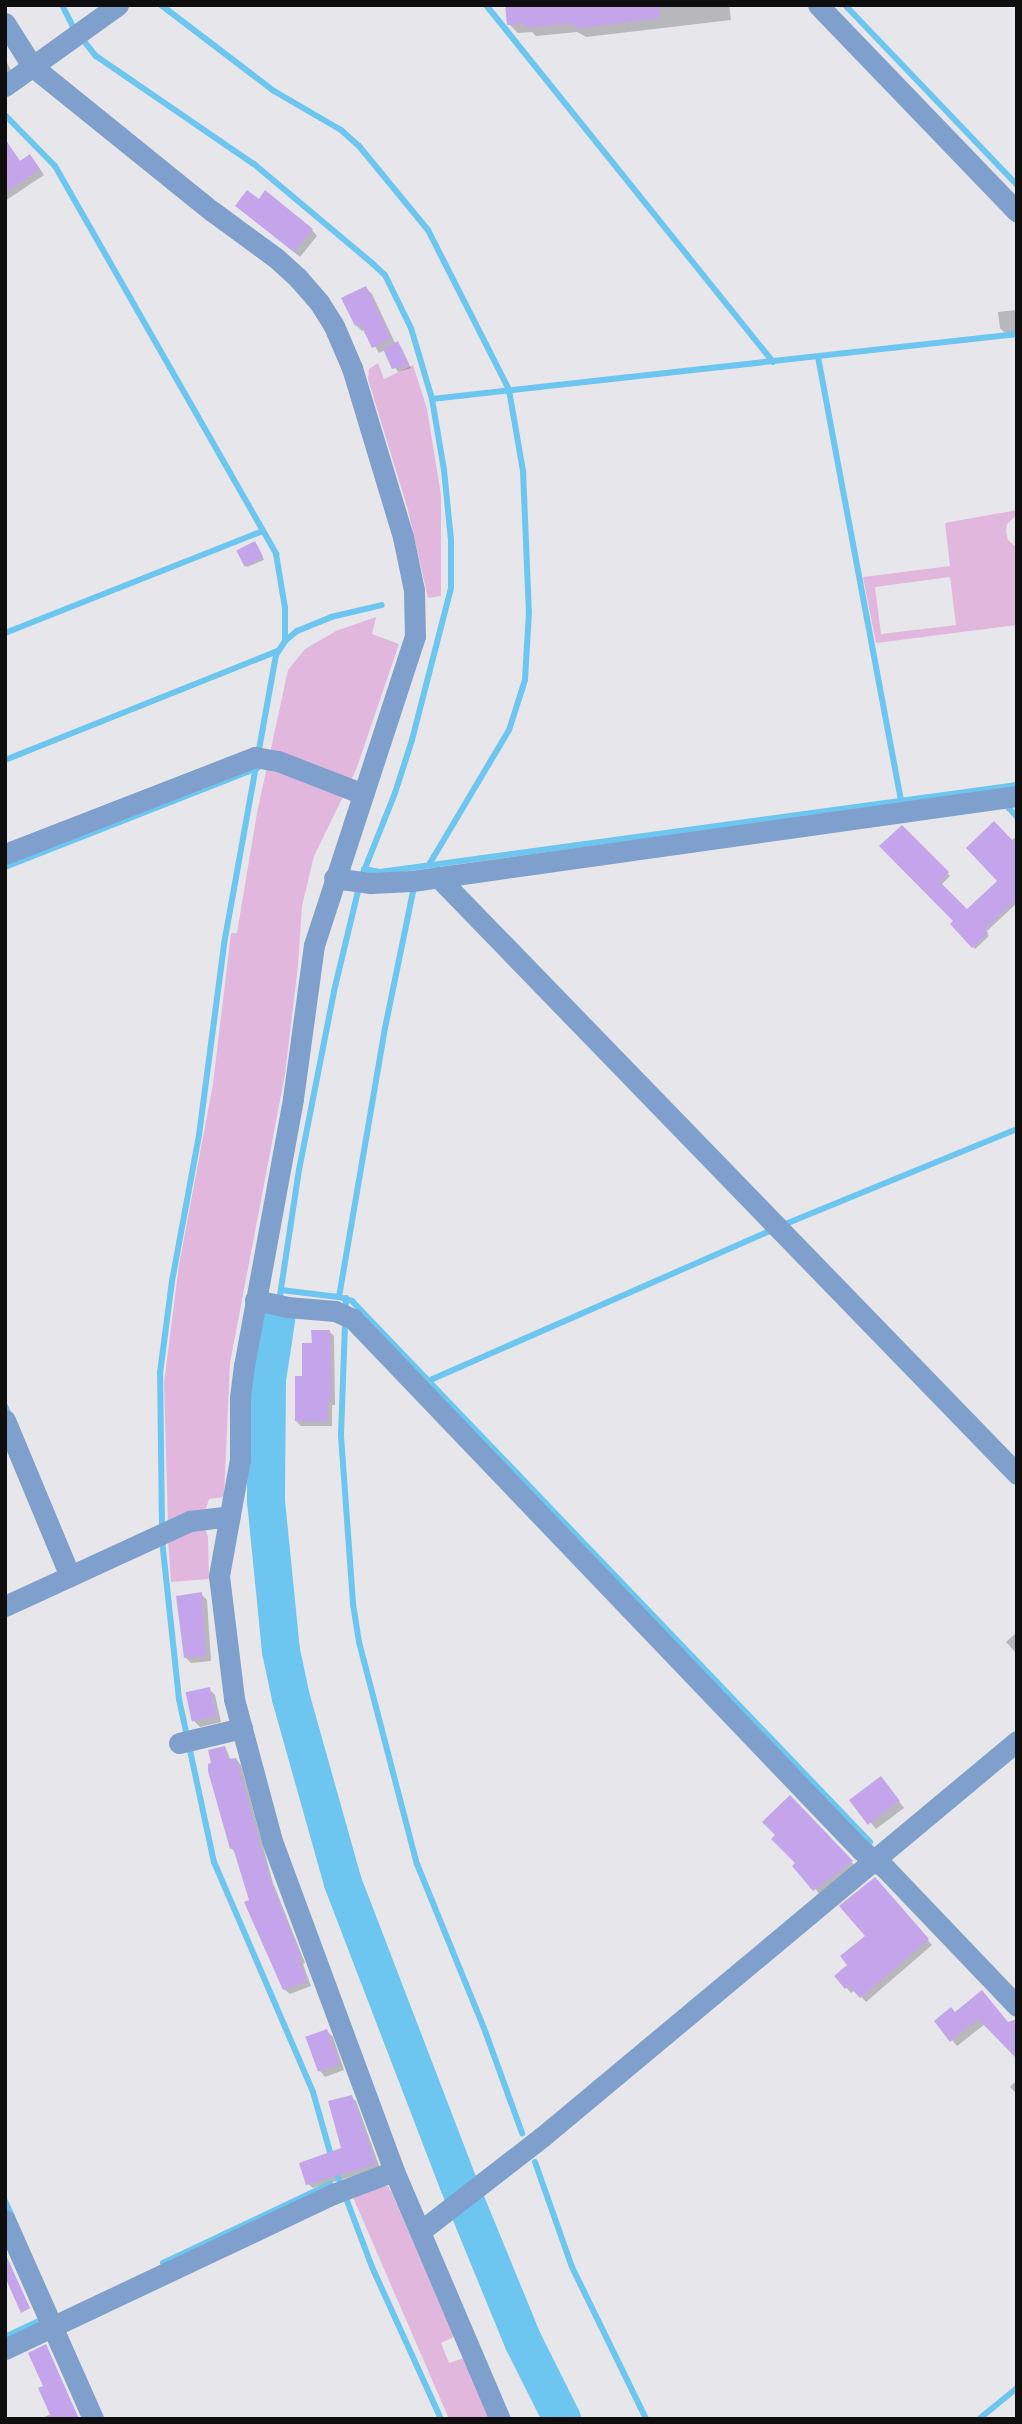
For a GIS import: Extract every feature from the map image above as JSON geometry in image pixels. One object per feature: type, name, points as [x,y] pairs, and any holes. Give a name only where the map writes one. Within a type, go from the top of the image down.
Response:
[{"type":"street","points":[[5,86],[118,5]]},
{"type":"street","points":[[818,5],[1017,212]]},
{"type":"street","points":[[5,23],[32,66],[212,211],[287,267],[319,302],[340,338],[402,537],[414,590],[415,636],[363,794],[341,880],[314,944],[293,1099],[271,1304],[240,1396],[240,1459],[219,1576],[225,1640],[242,1728],[272,1841],[394,2171],[422,2230],[475,2365],[500,2419]]},
{"type":"street","points":[[5,854],[261,758],[363,794]]},
{"type":"street","points":[[341,880],[371,883],[438,877],[1017,796]]},
{"type":"street","points":[[438,877],[1017,1474]]},
{"type":"street","points":[[271,1304],[343,1314],[1017,2006]]},
{"type":"street","points":[[5,1420],[68,1570]]},
{"type":"street","points":[[5,1605],[68,1570],[190,1521],[230,1516]]},
{"type":"street","points":[[185,1741],[242,1728]]},
{"type":"street","points":[[422,2230],[1017,1741]]},
{"type":"street","points":[[5,2349],[50,2320],[342,2190],[394,2171]]},
{"type":"street","points":[[5,2220],[93,2419]]},
{"type":"shaded area","points":[[378,363],[384,379],[413,365],[427,409],[441,495],[441,596],[428,598],[408,510],[368,379],[369,369]]},
{"type":"shaded area","points":[[1017,510],[1017,515],[1007,524],[1006,531],[1008,540],[1017,548],[1017,625],[876,643],[863,577],[950,566],[945,523]],"holes":[[[950,577],[956,625],[881,634],[875,587]]]},
{"type":"shaded area","points":[[376,617],[372,634],[399,644],[356,770],[314,856],[302,906],[285,1074],[230,1363],[224,1497],[209,1499],[205,1512],[168,1522],[164,1383],[179,1265],[213,1084],[231,933],[237,933],[257,813],[288,670],[305,649],[336,631]]},
{"type":"shaded area","points":[[204,1526],[208,1537],[209,1579],[171,1582],[168,1539]]},
{"type":"shaded area","points":[[381,2185],[388,2186],[392,2193],[454,2337],[441,2343],[449,2363],[464,2358],[492,2419],[449,2419],[352,2195]]},
{"type":"building","points":[[505,5],[660,5],[660,18],[575,29],[574,24],[525,28],[525,23],[507,25]]},
{"type":"building","points":[[5,139],[20,161],[30,154],[40,169],[5,193]]},
{"type":"building","points":[[247,190],[259,199],[265,190],[313,229],[294,252],[235,206]]},
{"type":"building","points":[[366,286],[391,339],[372,348],[360,323],[355,326],[341,298]]},
{"type":"building","points":[[398,341],[409,365],[392,369],[383,349]]},
{"type":"building","points":[[255,541],[263,557],[244,567],[236,551]]},
{"type":"building","points":[[994,821],[1017,845],[1017,899],[985,929],[988,933],[972,948],[950,924],[953,921],[879,846],[902,825],[949,872],[940,882],[967,909],[997,881],[966,848]]},
{"type":"building","points":[[311,1330],[330,1330],[331,1400],[328,1400],[327,1422],[295,1421],[295,1376],[302,1376],[302,1343],[312,1343]]},
{"type":"building","points":[[202,1592],[206,1656],[184,1658],[176,1596]]},
{"type":"building","points":[[210,1687],[216,1716],[192,1722],[186,1692]]},
{"type":"building","points":[[225,1746],[228,1759],[236,1758],[269,1876],[301,1958],[299,1959],[307,1981],[283,1990],[244,1902],[249,1900],[233,1848],[230,1849],[208,1771],[208,1764],[211,1763],[208,1750]]},
{"type":"building","points":[[881,1776],[900,1801],[868,1825],[849,1800]]},
{"type":"building","points":[[790,1795],[853,1861],[813,1891],[792,1866],[795,1863],[771,1839],[775,1835],[762,1822]]},
{"type":"building","points":[[875,1877],[929,1939],[860,1998],[849,1986],[845,1989],[834,1976],[847,1965],[840,1956],[865,1936],[839,1906]]},
{"type":"building","points":[[982,1990],[1008,2022],[1017,2019],[1017,2059],[978,2019],[950,2042],[934,2021],[951,2007],[955,2012]]},
{"type":"building","points":[[327,2029],[340,2064],[318,2072],[305,2037]]},
{"type":"building","points":[[352,2095],[376,2164],[306,2185],[299,2163],[341,2148],[328,2101]]},
{"type":"building","points":[[5,2253],[30,2308],[21,2313],[5,2277]]},
{"type":"building","points":[[46,2344],[79,2419],[52,2419],[38,2388],[43,2386],[28,2353]]},
{"type":"waterway","points":[[62,5],[73,27],[96,56],[254,164],[385,275],[411,328],[432,399],[444,470],[451,540],[451,588],[412,740],[395,793],[362,876]]},
{"type":"waterway","points":[[161,5],[274,91],[341,130],[359,146],[428,230],[509,390],[523,471],[529,612],[525,680],[509,730],[429,865]]},
{"type":"waterway","points":[[486,5],[773,362]]},
{"type":"waterway","points":[[845,5],[1017,185]]},
{"type":"waterway","points":[[5,115],[55,166],[276,554],[285,608],[285,641]]},
{"type":"waterway","points":[[432,399],[1017,334]]},
{"type":"waterway","points":[[818,357],[901,801]]},
{"type":"waterway","points":[[5,633],[263,531]]},
{"type":"waterway","points":[[162,1529],[160,1373],[172,1281],[199,1135],[224,944],[276,655],[285,641],[297,631],[331,617],[382,605]]},
{"type":"waterway","points":[[5,760],[278,651]]},
{"type":"waterway","points":[[5,867],[257,768]]},
{"type":"waterway","points":[[364,869],[380,872],[1017,785]]},
{"type":"waterway","points":[[1005,804],[1017,817]]},
{"type":"waterway","points":[[279,1302],[299,1170],[334,991],[359,887]]},
{"type":"waterway","points":[[339,1297],[385,1028],[413,891]]},
{"type":"waterway","points":[[428,1381],[783,1225],[1017,1129]]},
{"type":"waterway","points":[[281,1290],[352,1301],[870,1842]]},
{"type":"waterway","points":[[346,1298],[341,1436],[353,1604],[359,1642],[417,1864],[484,2028],[522,2133]]},
{"type":"waterway","points":[[277,1314],[267,1380],[266,1501],[281,1651],[291,1698],[343,1883],[459,2185],[523,2341],[562,2419]]},
{"type":"waterway","points":[[5,1406],[10,1418]]},
{"type":"waterway","points":[[162,1540],[179,1699],[214,1862],[313,2092],[332,2159]]},
{"type":"waterway","points":[[535,2162],[572,2267],[646,2419]]},
{"type":"waterway","points":[[335,2169],[372,2267],[441,2419]]},
{"type":"waterway","points":[[163,2263],[330,2184]]},
{"type":"waterway","points":[[5,2201],[12,2216]]},
{"type":"waterway","points":[[5,2337],[45,2318]]},
{"type":"waterway","points":[[979,2419],[1017,2388]]}]
